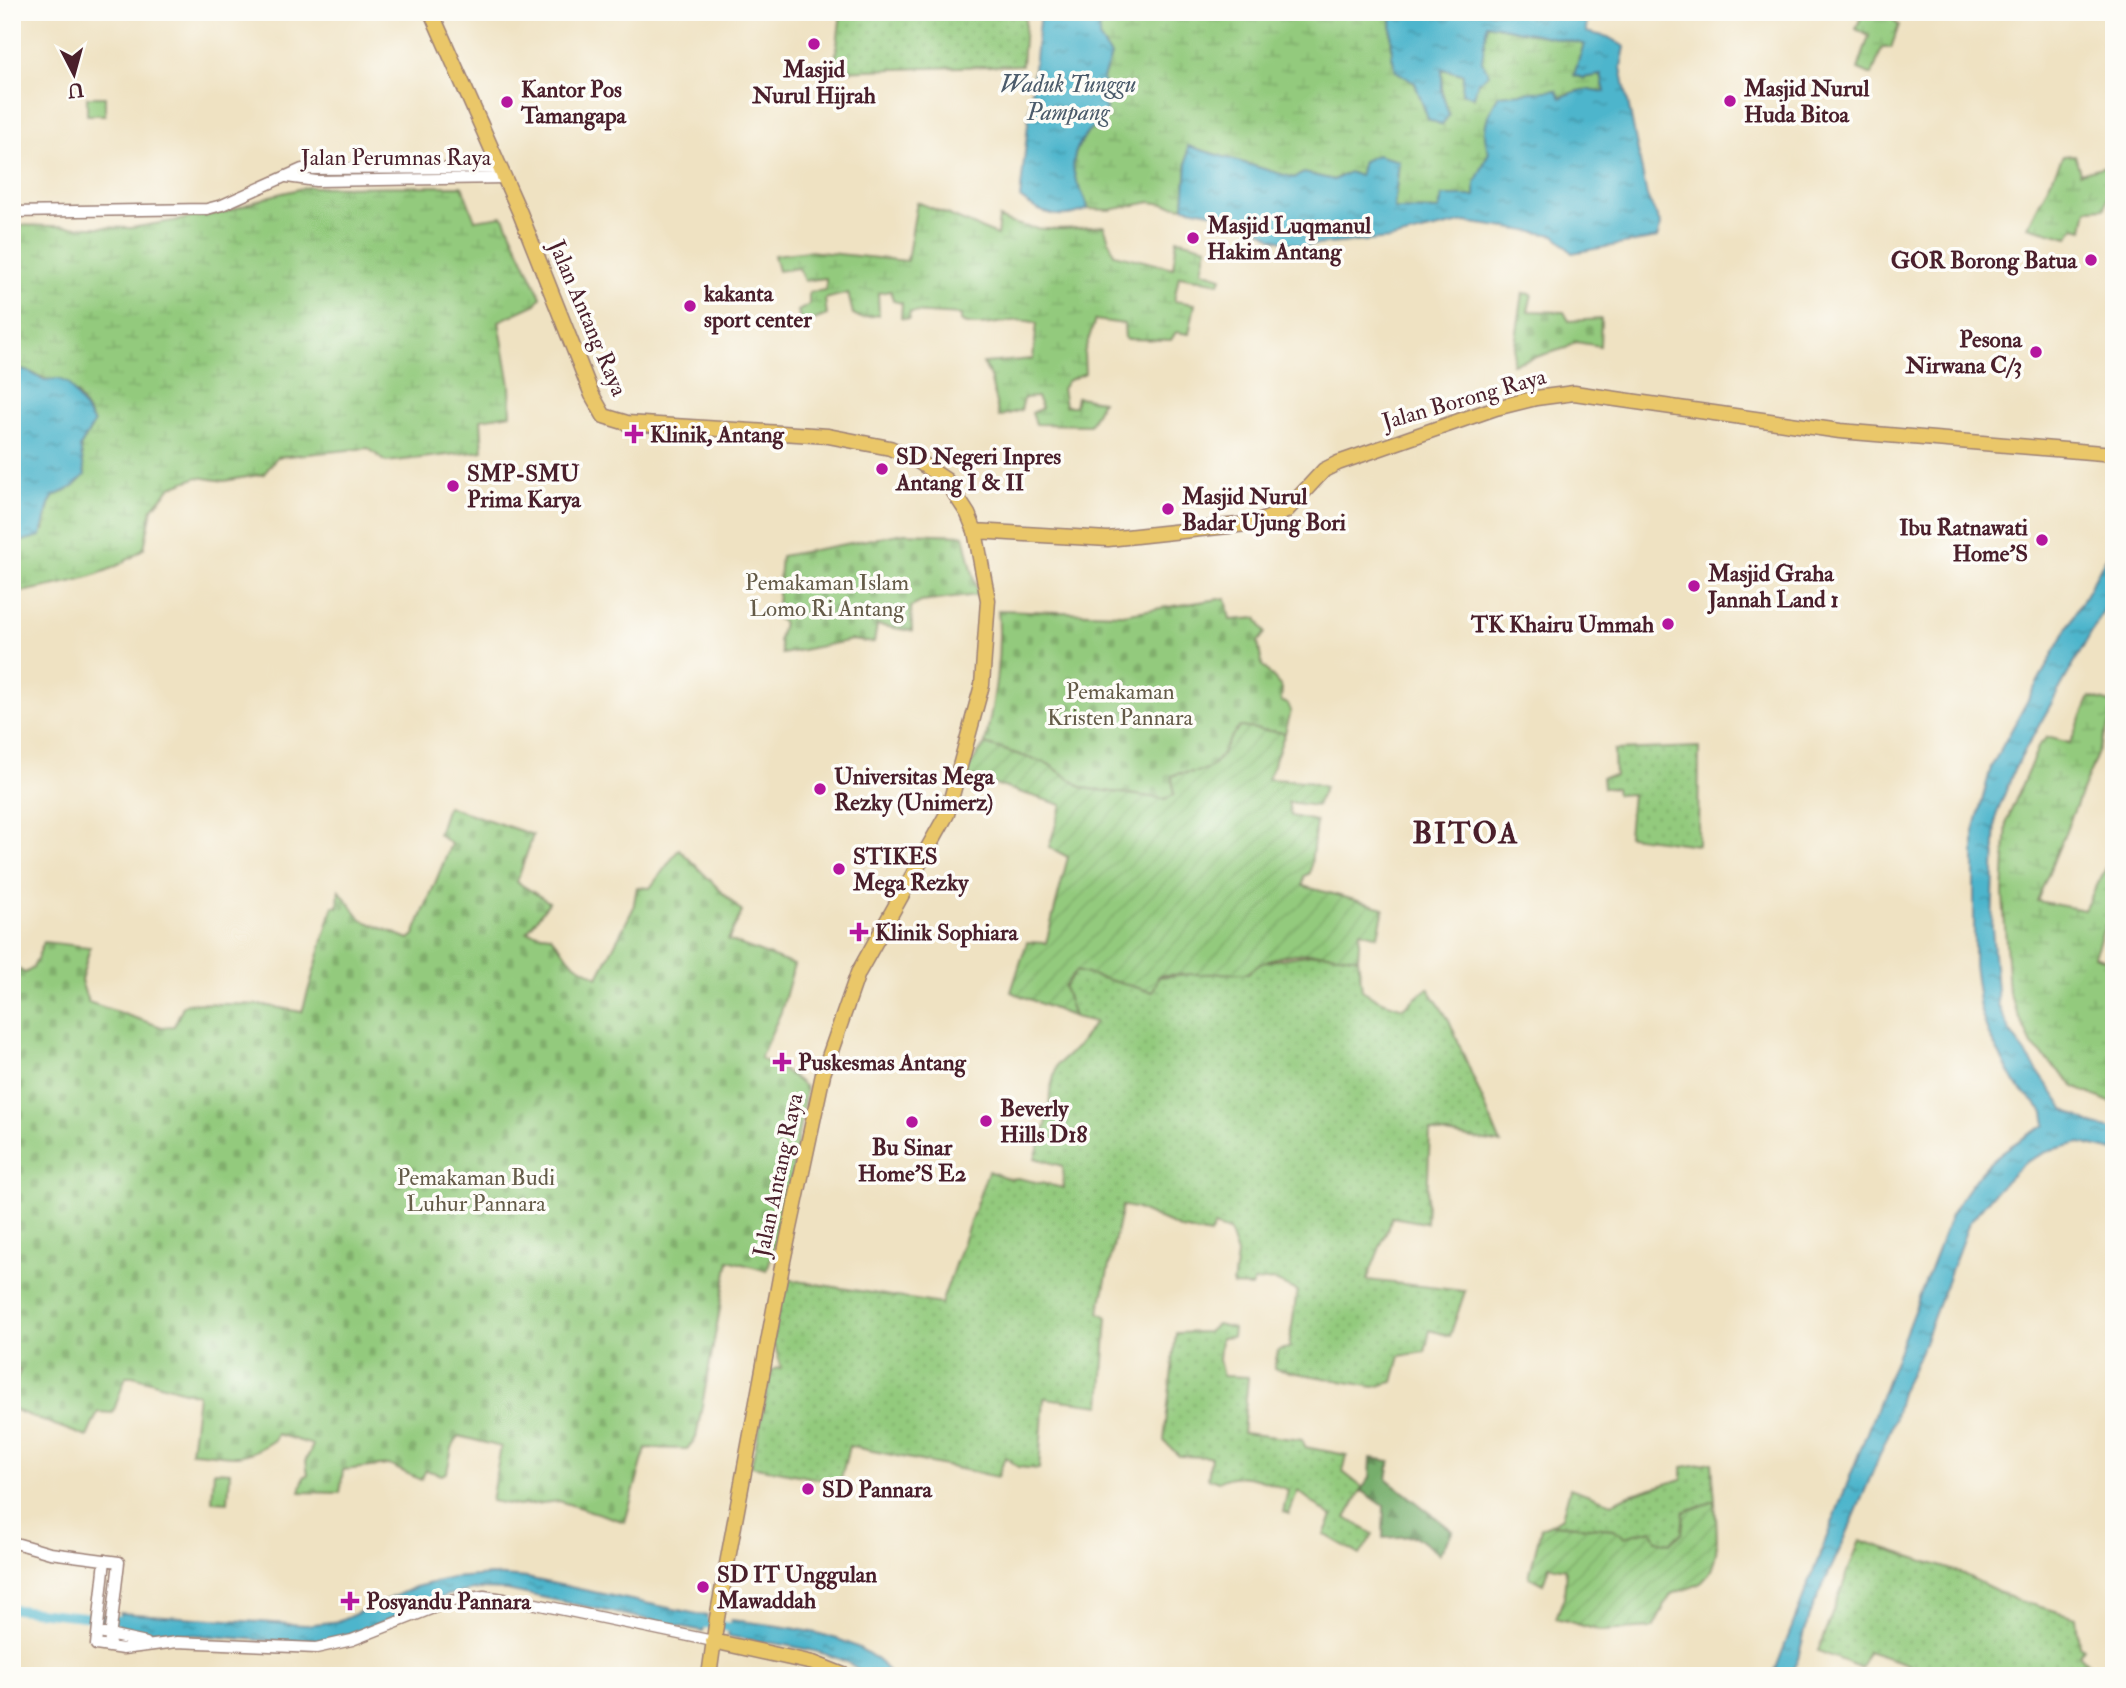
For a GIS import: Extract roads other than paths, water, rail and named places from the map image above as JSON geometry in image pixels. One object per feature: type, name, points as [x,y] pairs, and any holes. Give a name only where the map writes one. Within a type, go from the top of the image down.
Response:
[{"type":"main road","points":[[431,12],[502,173]]},
{"type":"main road","name":"Jalan Antang Raya","points":[[502,173],[592,395],[607,418],[636,424],[807,434],[890,448],[913,458],[946,480],[975,531],[988,600],[987,642],[977,715],[944,821],[858,973],[823,1074],[783,1261],[717,1618],[709,1676]]},
{"type":"main road","name":"Jalan Borong Raya","points":[[975,531],[1118,539],[1266,520],[1293,505],[1329,466],[1496,408],[1560,394],[1840,431],[2114,454]]},
{"type":"main road","points":[[713,1641],[813,1663],[846,1676]]},
{"type":"street","name":"Jalan Perumnas Raya","points":[[12,212],[206,209],[302,169],[502,173]]},
{"type":"street","points":[[12,1542],[35,1550],[119,1562],[109,1647]]},
{"type":"street","points":[[105,1560],[96,1645],[123,1649],[177,1642],[316,1648],[352,1640],[451,1601],[484,1597],[531,1602],[713,1641]]},
{"type":"street","points":[[97,1633],[148,1644]]},
{"type":"water","name":"Waduk Tunggu Pampang","points":[[1040,12],[1123,12],[1099,24],[1099,38],[1111,56],[1103,78],[1106,114],[1081,141],[1074,158],[1075,177],[1088,209],[1069,215],[1044,212],[1020,198]]},
{"type":"water","points":[[1372,12],[1623,12],[1622,17],[1587,15],[1586,32],[1608,37],[1625,47],[1621,67],[1647,196],[1661,225],[1657,238],[1572,253],[1555,235],[1465,222],[1392,239],[1302,246],[1272,238],[1245,219],[1184,207],[1188,146],[1294,178],[1304,173],[1334,180],[1349,172],[1359,176],[1363,161],[1377,155],[1399,161],[1394,209],[1439,210],[1442,196],[1475,196],[1475,183],[1489,152],[1485,137],[1486,123],[1499,95],[1556,90],[1561,98],[1583,90],[1605,92],[1601,75],[1583,78],[1574,75],[1584,44],[1487,24],[1482,61],[1489,74],[1478,82],[1474,97],[1462,93],[1463,74],[1442,69],[1442,92],[1449,115],[1442,125],[1428,119],[1415,83],[1396,71],[1392,56],[1391,16]]},
{"type":"water","points":[[12,368],[30,372],[43,380],[59,379],[68,383],[94,423],[80,447],[85,475],[73,487],[54,496],[49,504],[41,536],[15,543],[12,542]]},
{"type":"water","points":[[2114,543],[2114,592],[2014,770],[1996,816],[1992,927],[1998,1005],[2009,1030],[2065,1110],[2095,1125],[2114,1129],[2114,1151],[2080,1143],[2050,1150],[2024,1163],[1969,1223],[1918,1358],[1901,1392],[1894,1421],[1809,1616],[1798,1658],[1790,1676],[1773,1676],[1951,1215],[1971,1184],[1991,1162],[2002,1152],[2046,1125],[2044,1112],[2015,1083],[1988,1033],[1980,1009],[1974,965],[1974,831],[1991,767]]},
{"type":"water","points":[[491,1575],[527,1578],[707,1616],[703,1631],[507,1590],[478,1589],[448,1595],[349,1635],[322,1641],[287,1642],[119,1629],[120,1613],[306,1625],[340,1621],[415,1587],[452,1578]]},
{"type":"water","points":[[731,1620],[795,1629],[842,1641],[879,1661],[891,1676],[867,1676],[839,1659],[802,1648],[728,1636]]},
{"type":"waterway","points":[[12,1609],[118,1620]]},
{"type":"waterway","points":[[695,1622],[740,1629]]},
{"type":"place","name":"Masjid Nurul Hijrah","points":[[814,44]]},
{"type":"place","name":"Masjid Nurul Huda Bitoa","points":[[1730,101]]},
{"type":"place","name":"Kantor Pos Tamangapa","points":[[507,102]]},
{"type":"place","name":"Masjid Luqmanul Hakim Antang","points":[[1193,238]]},
{"type":"place","name":"GOR Borong Batua","points":[[2091,260]]},
{"type":"place","name":"kakanta sport center","points":[[690,306]]},
{"type":"place","name":"Pesona Nirwana C/3","points":[[2036,352]]},
{"type":"place","name":"Klinik, Antang","points":[[634,434]]},
{"type":"place","name":"SD Negeri Inpres Antang I & II","points":[[882,469]]},
{"type":"place","name":"SMP-SMU Prima Karya","points":[[453,486]]},
{"type":"place","name":"Masjid Nurul Badar Ujung Bori","points":[[1168,509]]},
{"type":"place","name":"Ibu Ratnawati Home'S","points":[[2042,540]]},
{"type":"place","name":"Masjid Graha Jannah Land 1","points":[[1694,586]]},
{"type":"place","name":"TK Khairu Ummah","points":[[1668,624]]},
{"type":"place","name":"Universitas Mega Rezky (Unimerz)","points":[[820,789]]},
{"type":"place","name":"STIKES Mega Rezky","points":[[839,869]]},
{"type":"place","name":"Klinik Sophiara","points":[[859,932]]},
{"type":"place","name":"Puskesmas Antang","points":[[782,1062]]},
{"type":"place","name":"Beverly Hills D18","points":[[986,1121]]},
{"type":"place","name":"Bu Sinar Home'S E2","points":[[912,1122]]},
{"type":"place","name":"SD Pannara","points":[[808,1489]]},
{"type":"place","name":"SD IT Unggulan Mawaddah","points":[[703,1587]]},
{"type":"place","name":"Posyandu Pannara","points":[[350,1601]]},
{"type":"district","name":"BITOA","points":[[1466,833]]},
{"type":"park label","name":"Pemakaman Islam Lomo Ri Antang","points":[[827,595]]},
{"type":"park label","name":"Pemakaman Kristen Pannara","points":[[1120,704]]},
{"type":"park label","name":"Pemakaman Budi Luhur Pannara","points":[[476,1190]]}]
